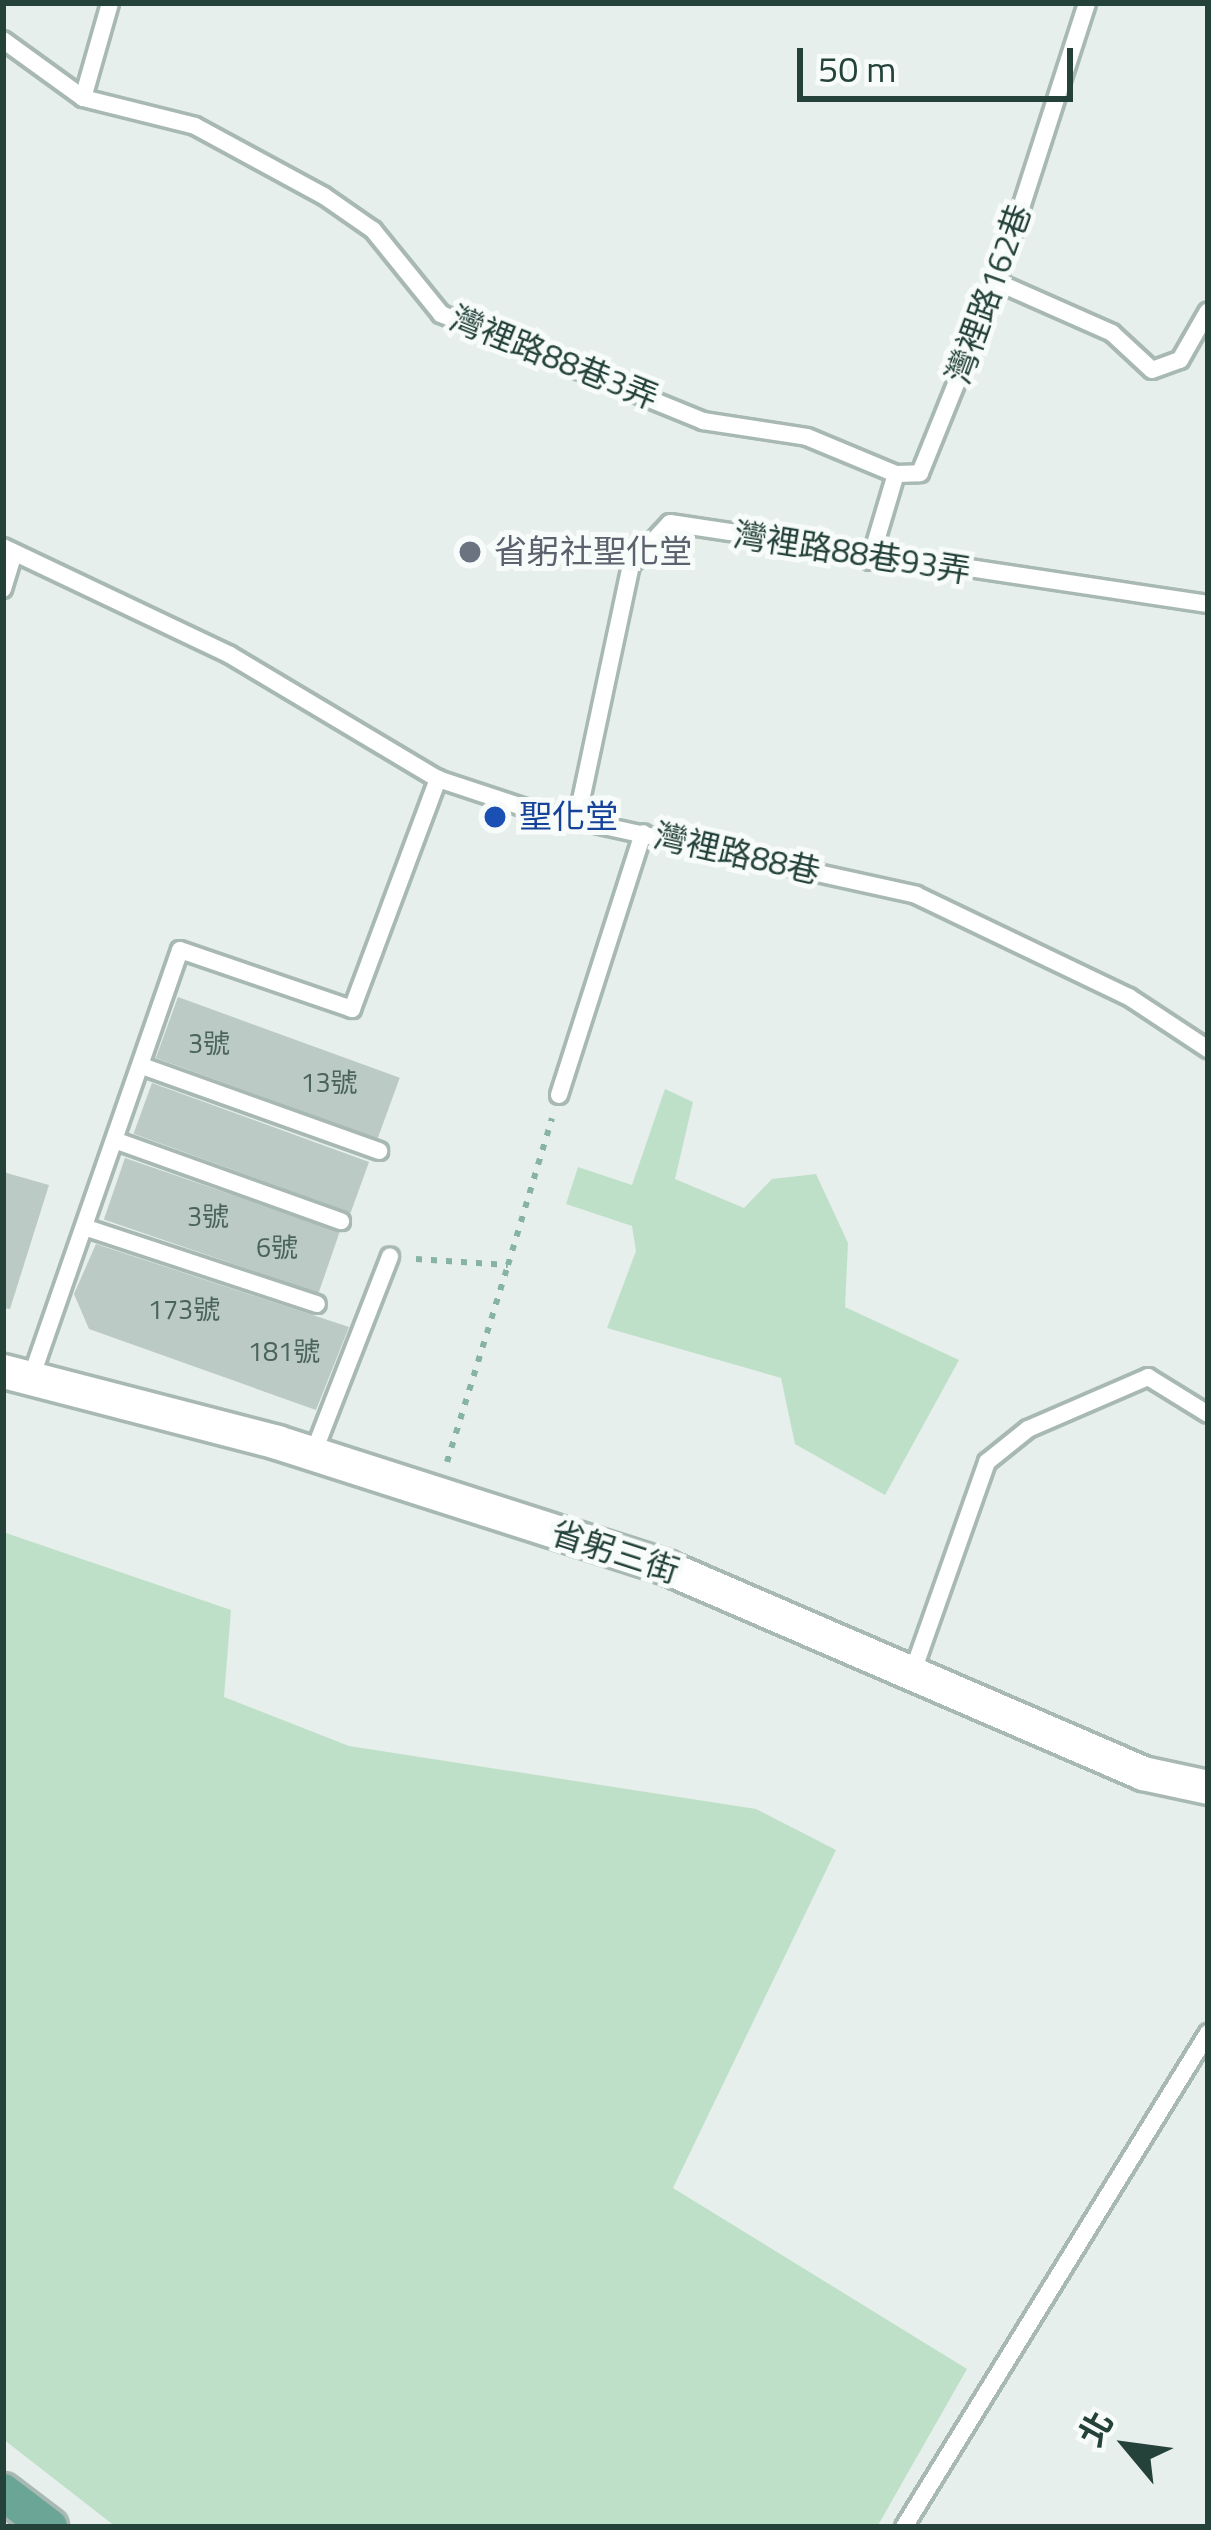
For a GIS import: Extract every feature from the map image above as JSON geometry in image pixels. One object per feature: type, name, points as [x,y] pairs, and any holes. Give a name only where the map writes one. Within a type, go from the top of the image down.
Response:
[{"type":"main road","points":[[3,2492],[49,2527]]},
{"type":"street","name":"省躬三街","points":[[17,1374],[313,1454],[666,1567],[1143,1774],[1208,1787]]},
{"type":"lane","points":[[83,98],[110,3]]},
{"type":"lane","name":"灣裡路162巷","points":[[896,474],[920,473],[997,282],[1088,3]]},
{"type":"lane","name":"灣裡路88巷3弄","points":[[3,40],[83,98],[195,126],[323,196],[373,230],[441,314],[703,422],[807,437],[896,474]]},
{"type":"lane","points":[[997,282],[1112,333],[1152,370],[1180,360],[1208,311]]},
{"type":"lane","points":[[870,561],[896,474]]},
{"type":"lane","name":"灣裡路88巷93弄","points":[[577,819],[631,566],[653,530],[670,523],[870,561],[1090,580],[1208,604]]},
{"type":"lane","points":[[3,589],[9,550]]},
{"type":"lane","name":"灣裡路88巷","points":[[9,550],[230,655],[438,779],[577,819],[916,895],[1033,946],[1208,1048]]},
{"type":"lane","points":[[17,1374],[87,1228],[180,950],[352,1009],[438,779]]},
{"type":"lane","points":[[559,1095],[643,833]]},
{"type":"lane","points":[[142,1066],[379,1151]]},
{"type":"lane","points":[[117,1141],[340,1221]]},
{"type":"lane","points":[[87,1228],[317,1304]]},
{"type":"lane","points":[[313,1454],[390,1257]]},
{"type":"lane","points":[[912,1674],[987,1462],[1028,1429],[1148,1377],[1208,1414]]},
{"type":"lane","points":[[904,2527],[1208,2033]]},
{"type":"path","points":[[436,1495],[559,1095]]},
{"type":"path","points":[[390,1257],[508,1265]]},
{"type":"green space","points":[[665,1089],[693,1102],[675,1179],[744,1208],[772,1179],[816,1174],[848,1243],[845,1307],[959,1360],[885,1495],[795,1444],[781,1378],[607,1328],[636,1251],[632,1226],[566,1204],[578,1167],[632,1185]]},
{"type":"green space","points":[[3,1532],[231,1610],[224,1697],[349,1746],[756,1809],[836,1850],[673,2188],[967,2369],[877,2527],[116,2527],[3,2439]]},
{"type":"building","points":[[178,997],[400,1078],[378,1139],[156,1058]]},
{"type":"building","points":[[152,1083],[369,1162],[351,1213],[134,1134]]},
{"type":"building","points":[[125,1158],[340,1232],[318,1293],[104,1219]]},
{"type":"building","points":[[3,1172],[49,1185],[10,1309],[3,1308]]},
{"type":"building","points":[[96,1244],[349,1327],[316,1410],[89,1329],[74,1294]]},
{"type":"place","name":"省躬社聖化堂","points":[[470,552]]},
{"type":"place","name":"聖化堂","points":[[495,817]]}]
